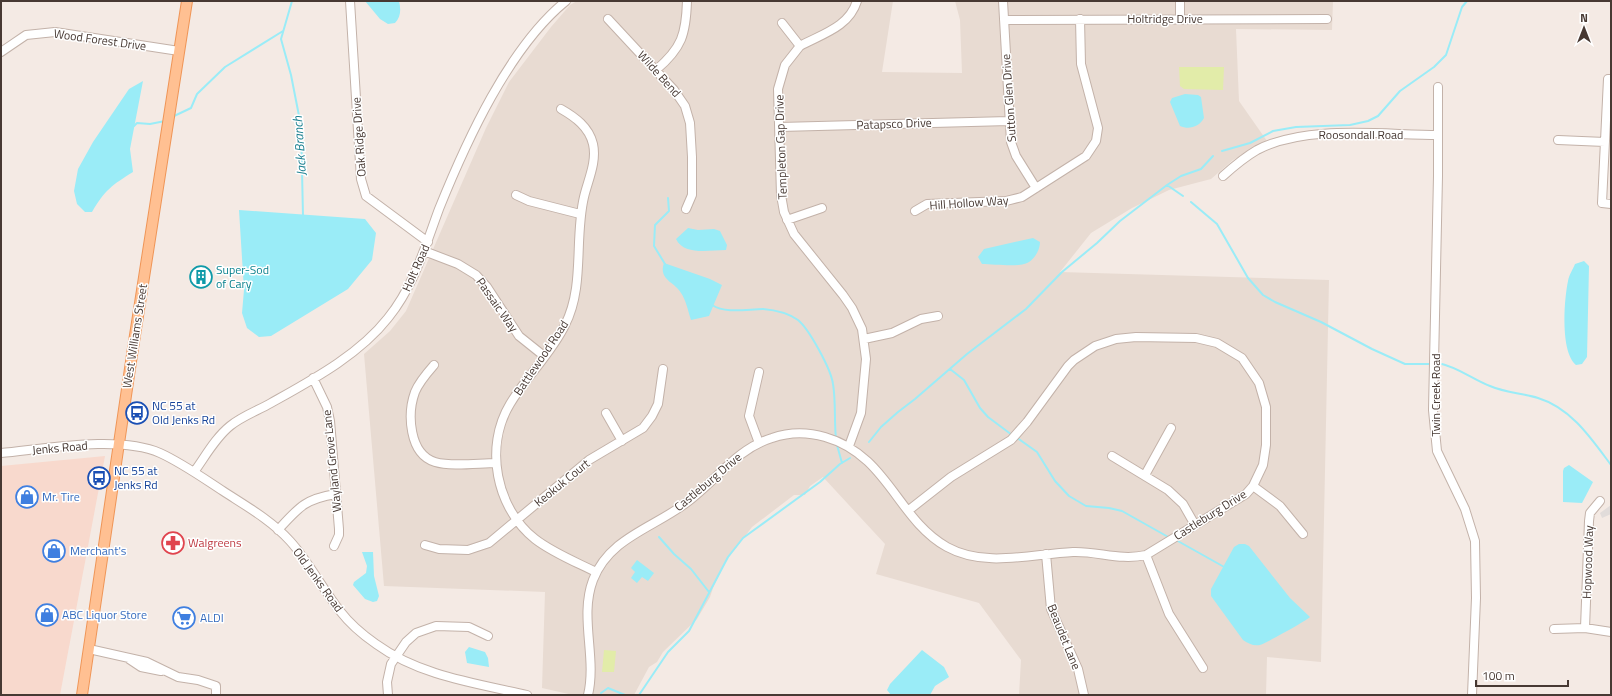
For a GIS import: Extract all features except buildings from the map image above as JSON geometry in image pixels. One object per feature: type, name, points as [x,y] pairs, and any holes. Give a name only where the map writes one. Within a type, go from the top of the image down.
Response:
[{"type":"main road","name":"West Williams Street","points":[[82,695],[187,1]]},
{"type":"street","name":"Oak Ridge Drive","points":[[350,1],[362,185],[366,196],[428,242]]},
{"type":"street","name":"Holt Road","points":[[194,472],[218,438],[234,423],[313,378],[356,350],[377,331],[402,298],[428,242],[452,178],[502,81],[529,41],[566,1]]},
{"type":"street","points":[[656,70],[672,56],[682,42],[686,27],[687,1]]},
{"type":"street","name":"Templeton Gap Drive","points":[[848,446],[862,413],[866,359],[864,339],[852,308],[799,243],[787,220],[781,195],[778,89],[782,72],[789,59],[800,46],[843,24],[853,11],[857,1]]},
{"type":"street","name":"Sutton Glen Drive","points":[[1003,1],[1009,121],[1013,149],[1036,188]]},
{"type":"street","points":[[1180,1],[1180,19]]},
{"type":"street","name":"Wilde Bend","points":[[608,19],[681,98],[690,123],[692,195],[686,209]]},
{"type":"street","name":"Hill Hollow Way","points":[[915,211],[927,204],[1015,200],[1086,156],[1093,147],[1097,137],[1097,122],[1081,64],[1080,19]]},
{"type":"street","name":"Holtridge Drive","points":[[1004,20],[1327,20]]},
{"type":"street","points":[[782,23],[800,46]]},
{"type":"street","name":"Wood Forest Drive","points":[[1,52],[26,35],[55,32],[179,51]]},
{"type":"street","points":[[1607,203],[1605,142],[1610,79]]},
{"type":"street","name":"Twin Creek Road","points":[[1438,87],[1433,410],[1437,451],[1465,509],[1475,541],[1476,598],[1472,695]]},
{"type":"street","name":"Battlewood Road","points":[[562,109],[582,124],[593,144],[593,163],[580,214],[577,282],[572,307],[564,328],[516,395],[504,416],[497,442],[496,463],[503,496],[517,520],[531,536],[596,572]]},
{"type":"street","name":"Patapsco Drive","points":[[780,127],[1009,121]]},
{"type":"street","name":"Roosondall Road","points":[[1223,176],[1257,150],[1299,137],[1326,133],[1438,135]]},
{"type":"street","points":[[1558,140],[1605,142]]},
{"type":"street","points":[[516,195],[529,201],[580,214]]},
{"type":"street","points":[[787,220],[822,208]]},
{"type":"street","name":"Passaic Way","points":[[424,251],[458,264],[476,275],[487,287],[519,336],[544,356]]},
{"type":"street","points":[[864,339],[892,333],[921,319],[938,316]]},
{"type":"street","name":"Castleburg Drive","points":[[588,695],[591,670],[588,599],[596,572],[606,556],[620,542],[689,501],[734,459],[759,443],[781,435],[801,433],[822,436],[848,446],[863,456],[874,467],[922,527],[933,537],[946,547],[970,556],[994,558],[1083,552],[1123,558],[1146,555],[1236,502],[1253,486],[1263,465],[1266,445],[1266,407],[1259,383],[1242,358],[1217,343],[1206,340],[1126,337],[1095,346],[1074,360],[1027,422],[1011,440],[951,477],[909,510]]},
{"type":"street","points":[[434,365],[418,384],[412,400],[413,433],[418,450],[428,459],[442,463],[496,463]]},
{"type":"street","name":"Keokuk Court","points":[[425,545],[447,550],[474,549],[489,543],[582,465],[643,428],[652,416],[660,398],[663,369]]},
{"type":"street","points":[[759,372],[749,416],[759,443]]},
{"type":"street","name":"Wayland Grove Lane","points":[[313,378],[328,410],[339,529],[339,535],[334,546]]},
{"type":"street","points":[[606,413],[622,441]]},
{"type":"street","points":[[1145,475],[1171,428]]},
{"type":"street","name":"Jenks Road","points":[[1,454],[88,445],[120,444]]},
{"type":"street","name":"Old Jenks Road","points":[[120,444],[159,453],[194,472],[257,513],[278,530],[308,565],[340,612],[377,645],[396,656],[434,673],[527,695]]},
{"type":"street","points":[[1112,456],[1168,490],[1176,497],[1195,525]]},
{"type":"street","points":[[1253,486],[1280,506],[1303,534]]},
{"type":"street","points":[[278,530],[308,501],[319,497],[336,494]]},
{"type":"street","name":"Hopwood Way","points":[[1585,628],[1589,521],[1590,513],[1600,501]]},
{"type":"street","name":"Beaudet Lane","points":[[1046,554],[1051,610],[1078,669],[1084,695]]},
{"type":"street","points":[[1146,555],[1169,614],[1203,668]]},
{"type":"street","points":[[388,695],[388,675],[396,656],[416,633],[429,627],[469,627],[488,636]]},
{"type":"street","points":[[1554,629],[1585,628],[1611,632]]},
{"type":"street","points":[[89,649],[129,658],[141,667],[163,671],[178,677],[198,680],[216,686],[216,695]]},
{"type":"shaded area","points":[[577,1],[893,1],[882,72],[962,73],[960,20],[955,1],[1333,1],[1332,30],[1236,29],[1239,101],[1267,141],[1233,160],[1211,179],[1169,190],[1132,208],[1091,233],[1060,272],[1329,280],[1321,662],[1267,657],[1266,695],[1019,695],[1021,660],[979,603],[876,574],[885,544],[823,477],[810,486],[805,495],[794,495],[752,527],[726,561],[710,597],[697,619],[663,652],[657,662],[649,667],[634,695],[573,695],[542,688],[545,592],[384,586],[364,354],[390,331],[406,311],[486,128],[509,82],[551,27],[570,5]]},
{"type":"shaded area","points":[[105,456],[60,695],[1,695],[1,466]]},
{"type":"shaded area","points":[[1611,505],[1611,514],[1602,518],[1600,513]]},
{"type":"green space","points":[[1179,67],[1224,67],[1223,90],[1184,89],[1180,86]]},
{"type":"green space","points":[[604,650],[616,651],[614,672],[602,672]]},
{"type":"water","points":[[365,1],[399,1],[399,16],[395,23],[388,24],[380,19]]},
{"type":"water","points":[[143,81],[130,149],[133,172],[110,189],[101,198],[92,212],[85,212],[77,204],[74,191],[78,169],[93,142],[129,89]]},
{"type":"water","points":[[1185,94],[1198,95],[1201,97],[1204,118],[1197,126],[1190,128],[1180,126],[1170,102],[1172,98]]},
{"type":"water","points":[[239,210],[365,219],[376,233],[372,260],[348,289],[271,336],[259,337],[247,328],[242,313],[244,290]]},
{"type":"water","points":[[688,228],[698,230],[714,229],[720,231],[727,245],[726,250],[698,251],[685,248],[676,239]]},
{"type":"water","points":[[1033,238],[1040,242],[1039,249],[1033,259],[1027,263],[1020,265],[982,264],[978,257],[984,249]]},
{"type":"water","points":[[1584,261],[1589,266],[1587,357],[1582,364],[1576,365],[1567,349],[1565,338],[1565,300],[1571,272],[1575,264]]},
{"type":"water","points":[[664,263],[710,279],[722,285],[709,316],[691,320],[683,296],[663,273]]},
{"type":"water","points":[[1569,465],[1593,482],[1582,503],[1563,502],[1563,471],[1564,468]]},
{"type":"water","points":[[1239,544],[1249,546],[1290,598],[1310,617],[1286,632],[1260,645],[1247,643],[1243,640],[1211,596],[1211,589],[1234,547]]},
{"type":"water","points":[[362,552],[373,552],[374,576],[379,596],[377,601],[373,602],[365,599],[353,585],[354,582],[366,573],[367,566]]},
{"type":"water","points":[[637,560],[654,573],[648,581],[642,577],[637,583],[631,578],[635,572],[631,568]]},
{"type":"water","points":[[469,647],[485,652],[488,658],[489,667],[467,663],[465,652]]},
{"type":"water","points":[[922,650],[944,667],[949,677],[935,686],[930,695],[891,695],[887,690],[890,684]]},
{"type":"waterway","name":"Jack Branch","points":[[292,1],[281,39],[291,75],[301,126],[303,216]]},
{"type":"waterway","points":[[1222,151],[1250,143],[1273,131],[1296,127],[1350,125],[1368,121],[1378,116],[1400,91],[1434,67],[1446,55],[1462,7],[1467,1]]},
{"type":"waterway","points":[[172,117],[191,108],[197,94],[225,67],[283,31]]},
{"type":"waterway","points":[[134,126],[137,123],[150,124],[165,121]]},
{"type":"waterway","points":[[869,442],[881,427],[898,412],[967,354],[1026,309],[1062,272],[1097,243],[1120,221],[1181,176],[1201,169],[1213,156]]},
{"type":"waterway","points":[[1167,185],[1183,196]]},
{"type":"waterway","points":[[665,264],[654,246],[655,225],[669,211],[668,198]]},
{"type":"waterway","points":[[1191,202],[1217,224],[1248,278],[1263,295],[1405,364],[1430,364]]},
{"type":"waterway","points":[[712,305],[718,308],[730,310],[763,309],[777,311],[798,320],[803,325],[819,350],[831,377],[833,384],[836,439]]},
{"type":"waterway","points":[[1438,363],[1452,367],[1496,388],[1538,398],[1561,409],[1570,416],[1588,435],[1611,465]]},
{"type":"waterway","points":[[950,369],[964,380],[980,408],[988,417],[1012,435]]},
{"type":"waterway","points":[[1016,437],[1037,452],[1055,481],[1069,496],[1086,506],[1122,511],[1170,538]]},
{"type":"waterway","points":[[837,445],[842,463]]},
{"type":"waterway","points":[[639,695],[668,652],[689,631],[728,557],[743,538],[820,482],[840,464],[850,458]]},
{"type":"waterway","points":[[659,537],[674,554],[691,569],[709,592]]},
{"type":"waterway","points":[[1176,540],[1226,568]]},
{"type":"waterway","points":[[601,693],[608,688],[625,695]]},
{"type":"place","name":"Super-Sod of Cary","points":[[201,277]]},
{"type":"place","name":"NC 55 at Old Jenks Rd","points":[[137,413]]},
{"type":"place","name":"NC 55 at Jenks Rd","points":[[99,478]]},
{"type":"place","name":"Mr. Tire","points":[[27,497]]},
{"type":"place","name":"Walgreens","points":[[173,543]]},
{"type":"place","name":"Merchant's","points":[[54,551]]},
{"type":"place","name":"ABC Liquor Store","points":[[47,615]]},
{"type":"place","name":"ALDI","points":[[184,618]]}]
